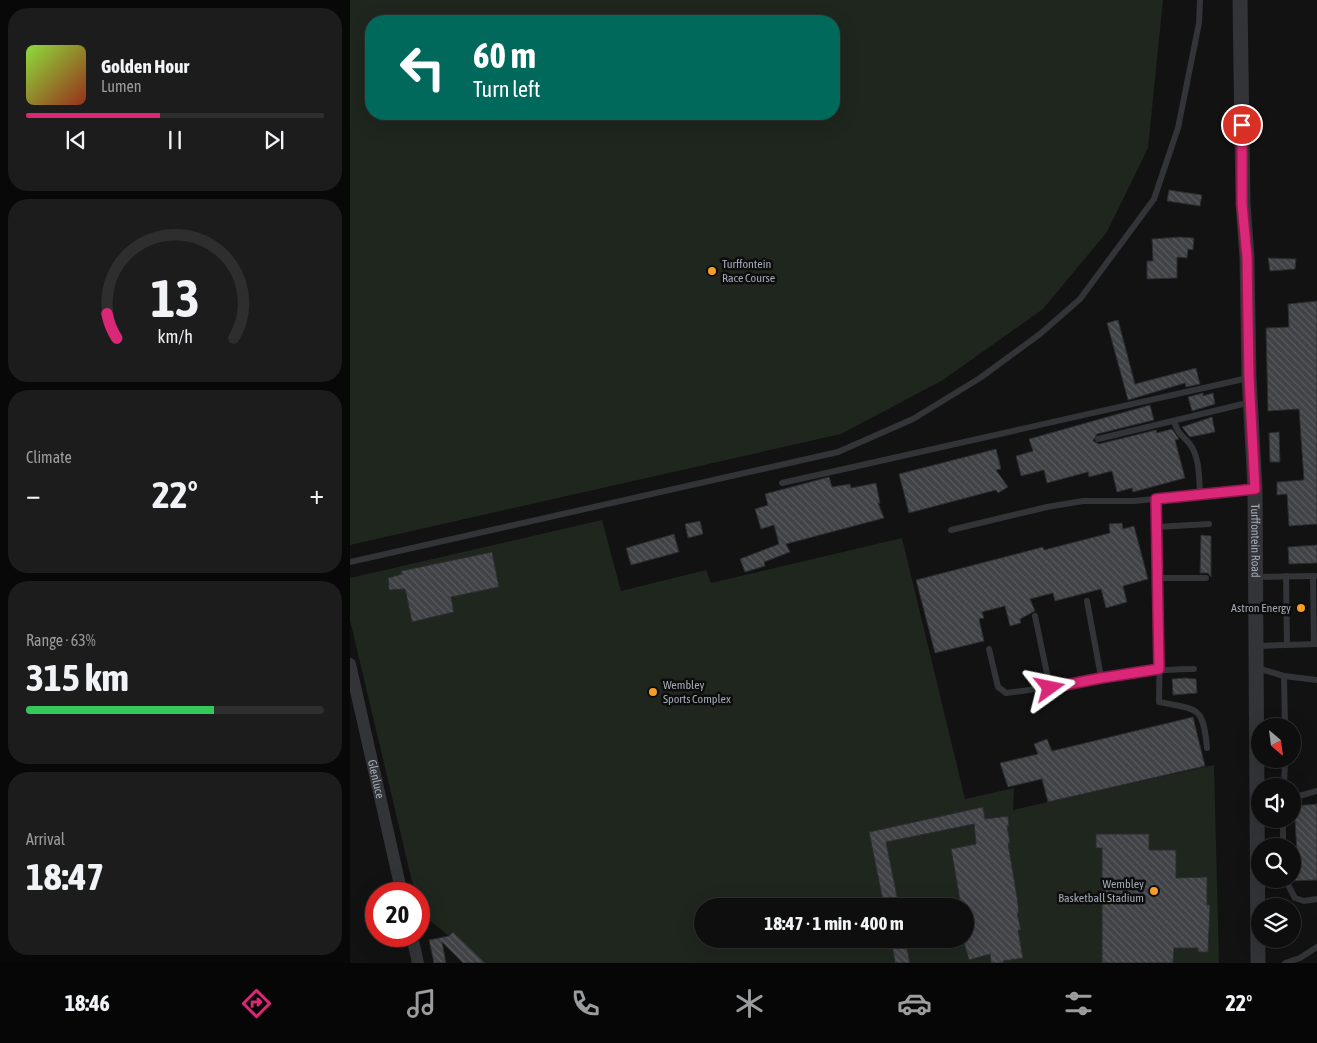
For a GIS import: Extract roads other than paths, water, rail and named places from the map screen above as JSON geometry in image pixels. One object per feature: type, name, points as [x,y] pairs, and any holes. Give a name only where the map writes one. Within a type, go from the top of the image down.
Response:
[{"type":"street","name":"Turffontein Road","points":[[1240,0],[1242,204],[1247,257],[1249,377],[1252,402],[1255,489],[1254,577],[1257,646],[1258,778]]},
{"type":"street","name":"Glenluce","points":[[350,664],[399,882]]},
{"type":"street","name":"Turffontein Road","points":[[1258,828],[1258,963]]},
{"type":"street","points":[[414,947],[418,963]]},
{"type":"lane","points":[[350,562],[838,452],[913,419],[980,378],[1040,334],[1080,299],[1154,199],[1178,128],[1199,24],[1200,0]]},
{"type":"lane","points":[[782,483],[1249,377]]},
{"type":"lane","points":[[1098,439],[1252,402]]},
{"type":"lane","points":[[1174,421],[1178,433],[1190,444],[1197,462],[1200,494]]},
{"type":"lane","points":[[950,530],[1065,504],[1156,499],[1255,489]]},
{"type":"lane","points":[[1156,499],[1159,702],[1190,708],[1200,714],[1204,721],[1207,748]]},
{"type":"lane","points":[[1157,527],[1208,524]]},
{"type":"lane","points":[[1286,576],[1287,645]]},
{"type":"lane","points":[[1254,577],[1315,576],[1316,644],[1257,646]]},
{"type":"lane","points":[[1158,578],[1206,578]]},
{"type":"lane","points":[[1087,601],[1101,678]]},
{"type":"lane","points":[[1035,616],[1050,688]]},
{"type":"lane","points":[[989,649],[998,686],[1006,693],[1050,688],[1159,669],[1194,669]]},
{"type":"lane","points":[[1256,667],[1284,676],[1317,680]]},
{"type":"lane","points":[[1284,676],[1285,718]]},
{"type":"lane","points":[[1301,795],[1317,791]]},
{"type":"lane","points":[[1290,888],[1295,898],[1304,901],[1317,899]]},
{"type":"lane","points":[[1285,963],[1300,958],[1317,947]]},
{"type":"place","name":"Turffontein Race Course","points":[[712,271]]},
{"type":"place","name":"Astron Energy","points":[[1301,608]]},
{"type":"place","name":"Wembley Sports Complex","points":[[653,692]]},
{"type":"place","name":"Wembley Basketball Stadium","points":[[1154,891]]}]
